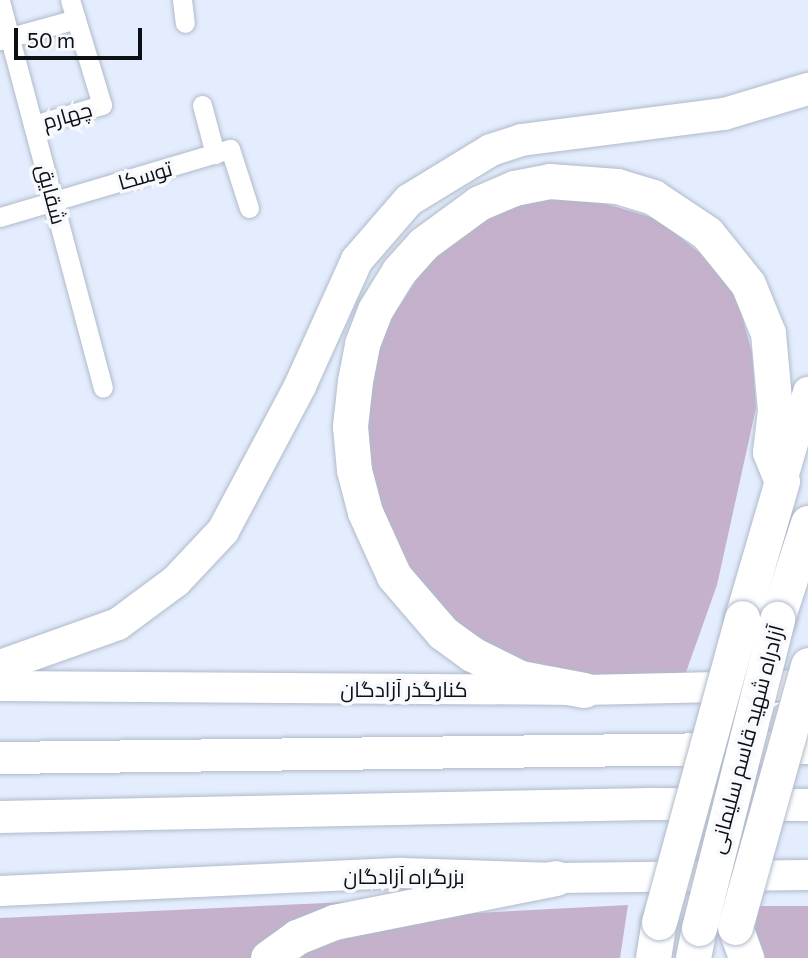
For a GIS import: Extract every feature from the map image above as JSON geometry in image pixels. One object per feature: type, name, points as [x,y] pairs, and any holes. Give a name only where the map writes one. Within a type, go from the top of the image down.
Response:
[{"type":"highway","points":[[0,666],[118,624],[177,580],[223,531],[300,386],[357,260],[410,200],[491,150],[521,140],[724,114],[808,89]]},
{"type":"highway","points":[[584,690],[520,678],[443,633],[394,576],[365,512],[354,470],[350,426],[362,344],[399,271],[423,244],[479,203],[514,188],[549,181],[617,186],[676,211],[707,233],[727,255],[760,306],[768,333],[773,386],[770,452],[782,481],[659,922],[653,958]]},
{"type":"highway","name":"آزادراه شهید قاسم سلیمانی","points":[[696,943],[777,619],[808,523]]},
{"type":"highway","name":"آزادراه شهید قاسم سلیمانی","points":[[737,948],[808,665]]},
{"type":"highway","points":[[0,758],[808,748]]},
{"type":"highway","points":[[0,817],[650,804],[808,805]]},
{"type":"highway","points":[[268,958],[297,937],[334,922],[556,878]]},
{"type":"main road","points":[[782,481],[808,392]]},
{"type":"main road","name":"کنارگذر آزادگان","points":[[0,687],[584,690],[808,685]]},
{"type":"main road","name":"بزرگراه آزادگان","points":[[0,891],[402,873],[556,878],[808,874]]},
{"type":"street","points":[[183,0],[185,23]]},
{"type":"street","name":"شقایق","points":[[0,1],[5,38],[33,125],[103,387]]},
{"type":"street","points":[[5,38],[73,9]]},
{"type":"street","name":"چهارم","points":[[33,125],[102,105],[73,9]]},
{"type":"street","points":[[202,105],[215,154],[230,149],[249,208]]},
{"type":"street","name":"توسکا","points":[[0,217],[215,154]]},
{"type":"shaded area","points":[[548,197],[583,197],[657,219],[710,261],[738,301],[752,353],[756,408],[717,585],[685,675],[574,677],[520,661],[472,635],[428,596],[386,528],[365,450],[374,362],[390,320],[429,261],[477,222],[511,205]]},
{"type":"shaded area","points":[[392,900],[251,958],[0,958],[0,918]]},
{"type":"shaded area","points":[[628,905],[620,958],[288,958],[302,949],[398,917]]},
{"type":"shaded area","points":[[759,906],[808,906],[808,958],[750,958]]}]
